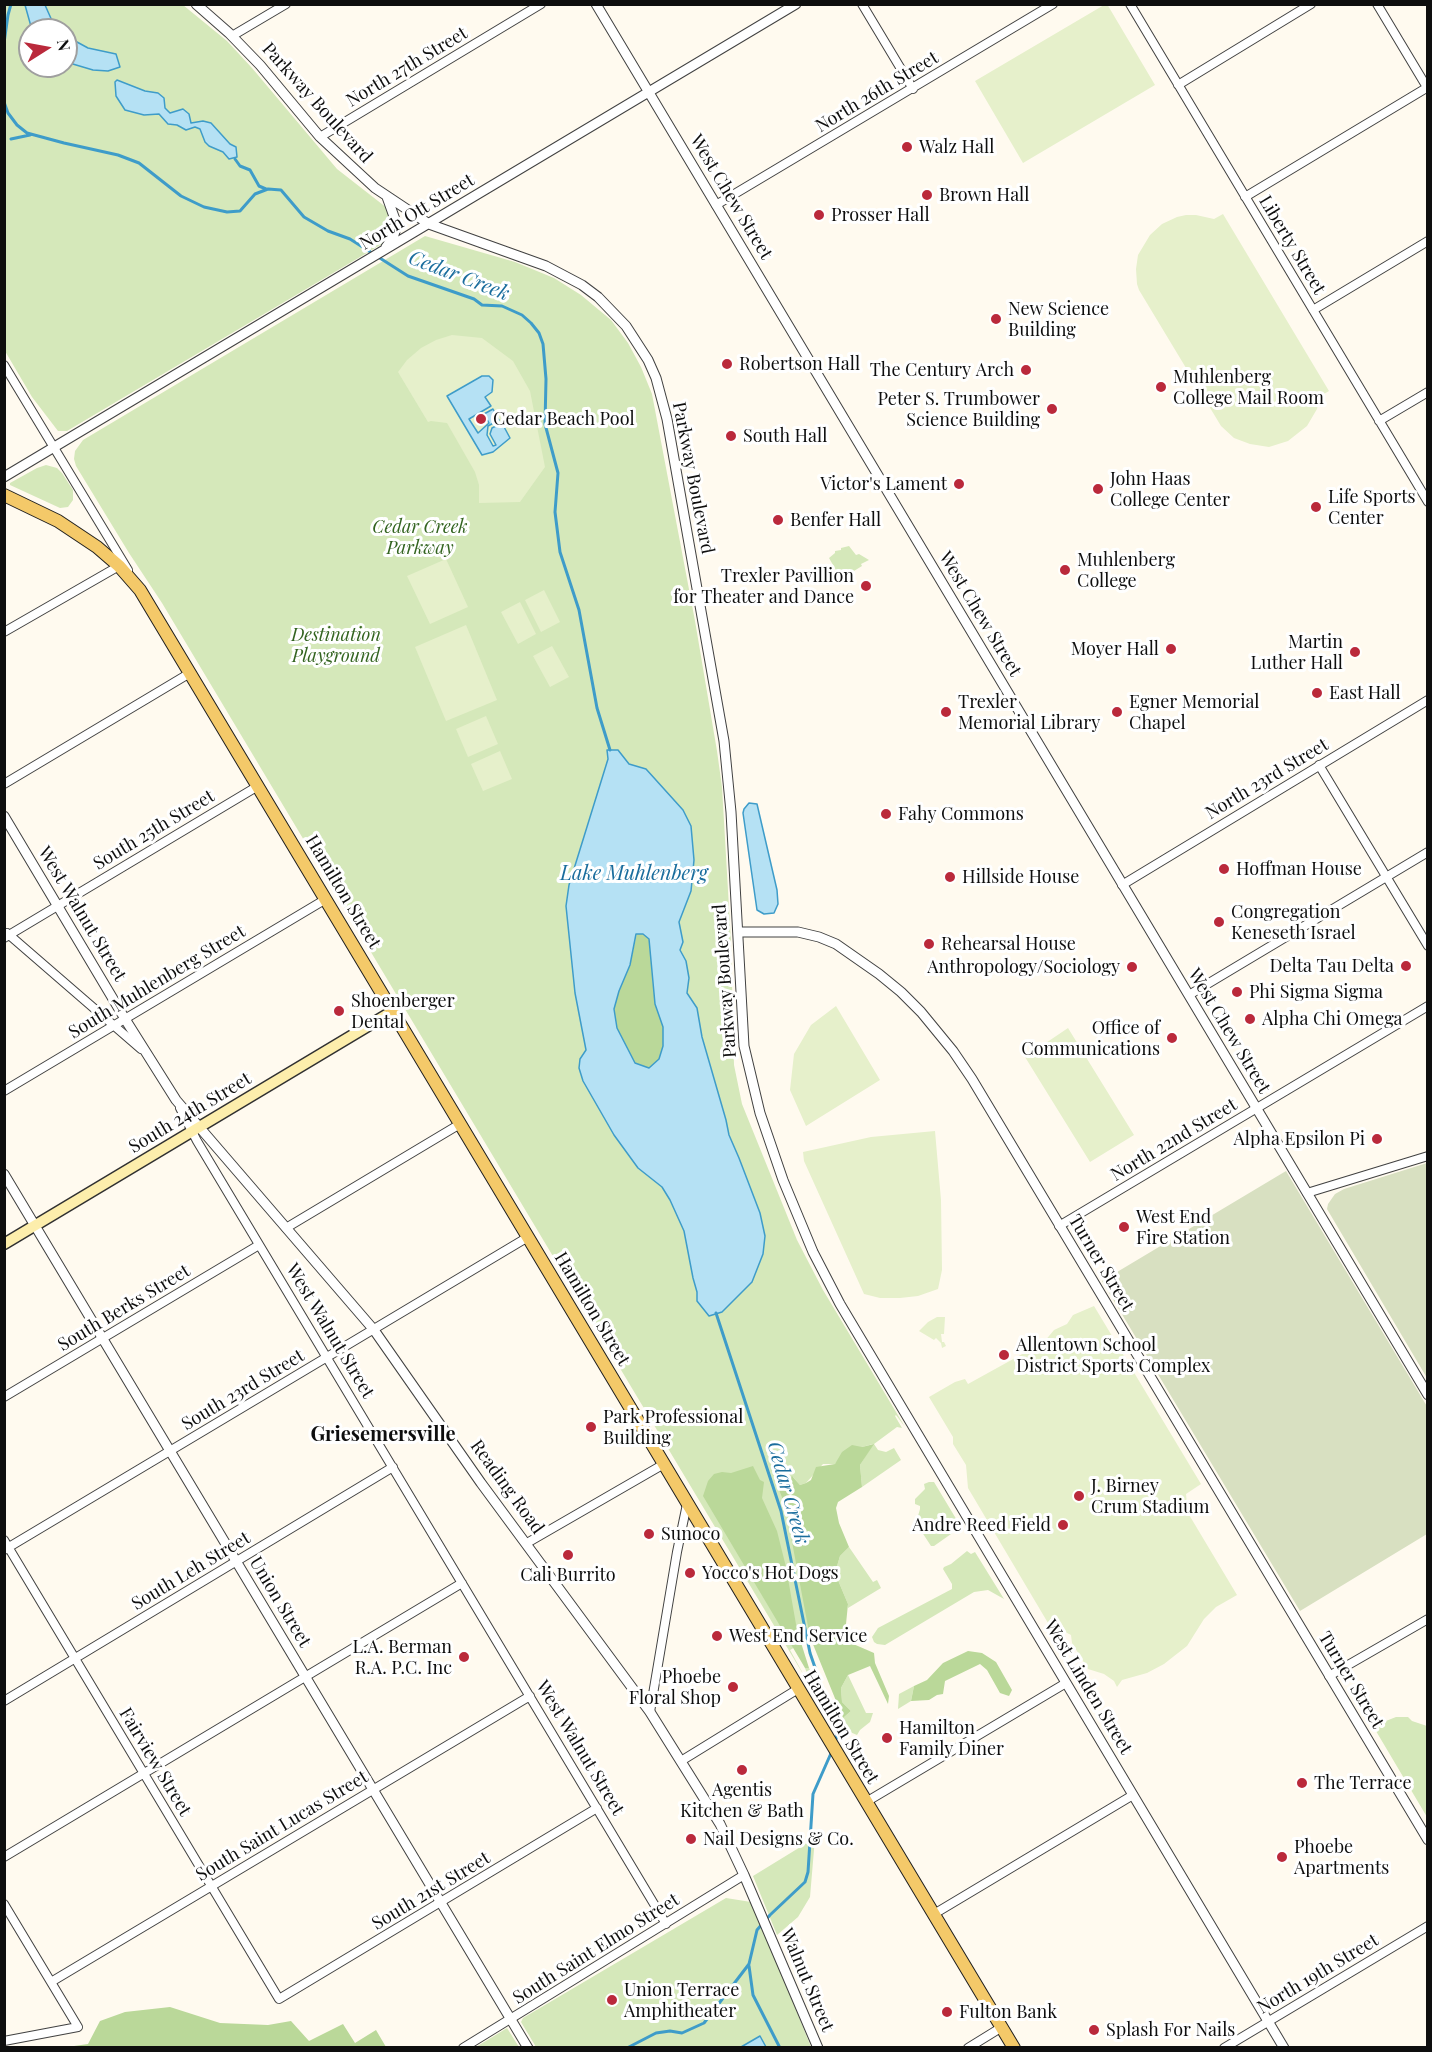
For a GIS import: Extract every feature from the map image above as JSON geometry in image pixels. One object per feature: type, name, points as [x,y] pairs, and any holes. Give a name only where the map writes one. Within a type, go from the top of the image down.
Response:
[{"type":"main road","name":"Hamilton Street","points":[[4,495],[58,521],[97,547],[119,566],[140,590],[1014,2048]]},
{"type":"main road","name":"South 24th Street","points":[[4,1244],[393,1011]]},
{"type":"street","name":"Parkway Boulevard","points":[[196,4],[260,65],[320,137],[386,196],[429,224],[546,266],[582,285],[598,297],[626,326],[652,369],[667,419],[724,741],[731,812],[744,1046],[760,1113],[800,1223],[827,1281],[863,1344]]},
{"type":"street","points":[[232,36],[286,4]]},
{"type":"street","name":"North 27th Street","points":[[320,137],[541,4]]},
{"type":"street","name":"West Chew Street","points":[[596,4],[1428,1395]]},
{"type":"street","name":"North Ott Street","points":[[4,477],[796,4]]},
{"type":"street","points":[[862,4],[913,88]]},
{"type":"street","name":"North 26th Street","points":[[716,205],[1053,4]]},
{"type":"street","name":"Liberty Street","points":[[1130,4],[1428,502]]},
{"type":"street","points":[[1178,85],[1311,4]]},
{"type":"street","points":[[1245,197],[1427,88],[1377,4]]},
{"type":"street","points":[[383,251],[393,238],[397,225],[386,196]]},
{"type":"street","points":[[1313,310],[1428,241]]},
{"type":"street","name":"Hamilton Street","points":[[4,366],[140,590]]},
{"type":"street","points":[[1379,421],[1428,393]]},
{"type":"street","points":[[4,632],[119,566]]},
{"type":"street","points":[[4,784],[190,672]]},
{"type":"street","name":"North 23rd Street","points":[[1122,885],[1428,700]]},
{"type":"street","points":[[1319,765],[1428,946]]},
{"type":"street","name":"South 25th Street","points":[[6,935],[258,786]]},
{"type":"street","name":"West Walnut Street","points":[[4,816],[176,1100]]},
{"type":"street","points":[[1189,995],[1428,852]]},
{"type":"street","name":"South Muhlenberg Street","points":[[4,1091],[326,899]]},
{"type":"street","name":"Turner Street","points":[[738,932],[798,932],[836,944],[857,957],[900,992],[933,1026],[956,1056],[1428,1840]]},
{"type":"street","points":[[6,935],[145,1052]]},
{"type":"street","name":"North 22nd Street","points":[[1059,1226],[1428,1006]]},
{"type":"street","name":"Reading Road","points":[[176,1100],[196,1129],[374,1329],[482,1484],[650,1712],[718,1821],[766,1925]]},
{"type":"street","points":[[286,1228],[460,1124]]},
{"type":"street","name":"West Walnut Street","points":[[196,1129],[260,1245],[666,1924]]},
{"type":"street","points":[[1307,1193],[1428,1156]]},
{"type":"street","name":"Union Street","points":[[4,1174],[528,2048]]},
{"type":"street","name":"South 23rd Street","points":[[6,1546],[171,1451],[528,1237]]},
{"type":"street","name":"South Berks Street","points":[[4,1397],[260,1245]]},
{"type":"street","name":"West Linden Street","points":[[863,1344],[1284,2048]]},
{"type":"street","points":[[527,1543],[664,1464]]},
{"type":"street","name":"South Leh Street","points":[[4,1701],[393,1467]]},
{"type":"street","points":[[650,1712],[687,1502]]},
{"type":"street","name":"Fairview Street","points":[[6,1546],[279,1999]]},
{"type":"street","points":[[4,1857],[462,1583]]},
{"type":"street","points":[[1329,1676],[1428,1619]]},
{"type":"street","points":[[866,1802],[1066,1683]]},
{"type":"street","points":[[681,1761],[798,1689]]},
{"type":"street","name":"South Saint Lucas Street","points":[[51,1982],[530,1696]]},
{"type":"street","points":[[934,1914],[1133,1795]]},
{"type":"street","name":"South 21st Street","points":[[279,1999],[597,1808]]},
{"type":"street","name":"South Saint Elmo Street","points":[[463,2048],[744,1875]]},
{"type":"street","points":[[4,1904],[78,2027],[4,2041]]},
{"type":"street","name":"Walnut Street","points":[[766,1925],[818,2048]]},
{"type":"street","name":"North 19th Street","points":[[1224,2048],[1428,1926]]},
{"type":"street","points":[[968,2048],[1002,2027]]},
{"type":"green space","points":[[1107,4],[1155,85],[1023,163],[975,81]]},
{"type":"green space","points":[[5,5],[183,5],[227,41],[337,169],[387,208],[394,224],[387,241],[67,431],[58,431],[32,397],[5,351]]},
{"type":"green space","points":[[1223,214],[1329,391],[1319,397],[1317,409],[1307,426],[1288,441],[1269,447],[1250,444],[1234,438],[1221,426],[1137,284],[1138,255],[1150,235],[1162,224],[1186,215],[1214,219]]},
{"type":"green space","name":"Cedar Creek Parkway","points":[[425,236],[515,262],[554,278],[581,295],[611,320],[628,343],[652,394],[695,621],[722,787],[731,942],[734,1065],[742,1104],[797,1240],[823,1290],[905,1427],[896,1415],[902,1428],[897,1427],[874,1444],[878,1450],[886,1452],[894,1448],[901,1460],[862,1487],[860,1465],[873,1444],[862,1447],[835,1464],[823,1464],[806,1483],[800,1485],[793,1477],[834,1625],[790,1650],[806,1679],[162,603],[76,466],[74,459],[75,451],[83,440]]},
{"type":"green space","name":"Cedar Beach Pool","points":[[452,335],[482,338],[513,361],[530,391],[545,467],[520,502],[479,503],[479,485],[475,472],[447,423],[428,422],[398,372],[407,360],[421,348]]},
{"type":"green space","points":[[46,465],[57,468],[73,490],[73,500],[68,507],[60,508],[10,485]]},
{"type":"green space","points":[[849,546],[856,555],[859,554],[869,560],[841,579],[829,558],[835,551]]},
{"type":"green space","points":[[446,559],[468,607],[430,624],[407,576]]},
{"type":"green space","points":[[544,590],[560,622],[541,632],[525,600]]},
{"type":"green space","points":[[520,602],[536,634],[518,644],[501,612]]},
{"type":"green space","points":[[466,625],[497,700],[446,721],[415,647]]},
{"type":"green space","points":[[552,646],[569,677],[550,687],[533,656]]},
{"type":"green space","points":[[486,716],[498,744],[468,757],[456,729]]},
{"type":"green space","points":[[500,751],[512,779],[483,791],[471,764]]},
{"type":"green space","points":[[637,934],[643,934],[649,939],[653,987],[663,1027],[663,1046],[659,1059],[649,1068],[635,1063],[617,1028],[614,1009],[630,965]]},
{"type":"green space","points":[[836,1006],[880,1080],[806,1126],[790,1090],[794,1054],[811,1025]]},
{"type":"green space","points":[[1068,1028],[1134,1135],[1090,1162],[1025,1057]]},
{"type":"green space","points":[[935,1131],[941,1200],[942,1270],[938,1289],[918,1296],[900,1298],[880,1298],[864,1294],[804,1161],[803,1152],[871,1137]]},
{"type":"green space","points":[[1428,1163],[1427,1378],[1327,1209],[1335,1194],[1344,1189]]},
{"type":"green space","points":[[1286,1171],[1428,1408],[1427,1534],[1300,1611],[1102,1281]]},
{"type":"green space","name":"J. Birney Crum Stadium","points":[[1094,1306],[1201,1484],[1186,1494],[1188,1513],[1237,1595],[1216,1607],[1204,1619],[1187,1646],[1164,1664],[1147,1673],[1122,1680],[1117,1687],[1114,1681],[1104,1674],[1088,1669],[1072,1643],[1071,1635],[1048,1623],[968,1488],[966,1465],[953,1444],[953,1437],[929,1397],[955,1382],[965,1379],[968,1384],[1044,1342],[1054,1330],[1067,1324],[1073,1315]]},
{"type":"green space","points":[[937,1317],[945,1317],[944,1334],[941,1334],[942,1342],[946,1346],[942,1348],[936,1338],[934,1340],[919,1331]]},
{"type":"green space","points":[[874,1444],[860,1465],[862,1487],[838,1502],[836,1508],[839,1523],[849,1547],[840,1556],[835,1573],[848,1604],[846,1624],[851,1643],[874,1653],[875,1663],[889,1696],[888,1704],[870,1666],[848,1675],[841,1688],[842,1702],[851,1711],[843,1718],[810,1637],[785,1505],[778,1487],[787,1483],[792,1476],[800,1485],[806,1483],[811,1480],[816,1467],[835,1464],[842,1452],[852,1445],[862,1447]]},
{"type":"green space","points":[[753,1466],[760,1480],[764,1482],[762,1498],[777,1531],[797,1630],[809,1668],[805,1668],[703,1496],[708,1481],[714,1474],[731,1473]]},
{"type":"green space","points":[[934,1482],[961,1527],[934,1546],[931,1546],[916,1523],[920,1506],[915,1504],[915,1499],[925,1489],[924,1484]]},
{"type":"green space","points":[[849,1547],[873,1582],[877,1580],[881,1588],[848,1608],[835,1573],[840,1556]]},
{"type":"green space","points":[[967,1551],[971,1554],[975,1552],[1004,1599],[988,1590],[974,1592],[885,1645],[874,1642],[872,1637],[878,1628],[952,1589],[952,1584],[943,1569]]},
{"type":"green space","points":[[968,1651],[982,1653],[996,1662],[1012,1690],[1009,1696],[1000,1693],[987,1670],[980,1664],[945,1681],[943,1694],[929,1700],[911,1701],[914,1686],[927,1680],[943,1663]]},
{"type":"green space","points":[[805,1668],[809,1668],[817,1682],[826,1702],[825,1705],[809,1679]]},
{"type":"green space","points":[[848,1675],[866,1713],[873,1713],[870,1722],[857,1735],[850,1732],[850,1737],[846,1737],[843,1718],[851,1711],[842,1702],[841,1688]]},
{"type":"green space","points":[[914,1686],[911,1701],[898,1709],[899,1694]]},
{"type":"green space","points":[[1396,1717],[1408,1717],[1412,1721],[1427,1726],[1427,1817],[1373,1726]]},
{"type":"green space","points":[[815,1838],[810,1897],[798,1917],[777,1935],[753,1876]]},
{"type":"green space","points":[[726,1898],[751,1902],[811,2047],[536,2047],[521,2022],[523,2018]]},
{"type":"green space","points":[[170,2007],[220,2023],[268,2025],[291,2021],[309,2041],[343,2024],[355,2043],[376,2030],[386,2047],[67,2047],[88,2044],[100,2021],[125,2012]]},
{"type":"green space","points":[[507,2028],[519,2047],[476,2047],[499,2033]]},
{"type":"water","points":[[25,5],[45,5],[51,18],[29,18]]},
{"type":"water","points":[[78,43],[88,48],[116,54],[120,67],[108,71],[78,66]]},
{"type":"water","points":[[117,80],[145,91],[158,93],[164,98],[165,108],[170,113],[183,109],[189,114],[191,123],[203,121],[211,123],[230,144],[236,147],[237,157],[229,159],[223,152],[209,146],[200,129],[195,127],[186,130],[177,125],[168,124],[159,114],[144,115],[125,110],[116,96],[115,82]]},
{"type":"water","points":[[482,376],[489,376],[493,380],[492,392],[485,397],[491,406],[469,419],[478,433],[489,423],[484,414],[493,409],[499,420],[488,426],[487,435],[493,446],[496,445],[490,434],[492,428],[502,423],[510,438],[493,452],[482,455],[447,396]]},
{"type":"water","name":"Lake Muhlenberg","points":[[607,750],[618,750],[629,764],[646,769],[683,810],[691,826],[694,860],[691,891],[679,922],[683,942],[680,950],[686,961],[689,978],[687,993],[697,1008],[702,1037],[729,1135],[760,1213],[765,1236],[763,1254],[752,1282],[722,1312],[709,1316],[697,1301],[684,1231],[670,1200],[662,1187],[638,1168],[614,1135],[583,1081],[579,1068],[580,1059],[586,1050],[575,993],[566,906],[569,885],[608,759]],"holes":[[[636,934],[643,934],[649,939],[655,1004],[663,1027],[663,1046],[659,1059],[649,1068],[635,1063],[617,1028],[614,1009],[630,965]]]},
{"type":"water","points":[[749,803],[757,804],[777,890],[778,904],[774,913],[764,914],[757,910],[743,813]]},
{"type":"water","points":[[760,2036],[766,2047],[741,2047]]},
{"type":"waterway","name":"Cedar Creek","points":[[4,43],[11,4]]},
{"type":"waterway","name":"Cedar Creek","points":[[4,102],[8,113],[27,133],[118,155],[139,163],[181,196],[204,207],[227,212],[240,211],[255,194],[268,189],[281,190],[304,217],[328,231],[350,239],[408,276],[474,299],[482,305],[502,306],[522,315],[531,323],[539,333],[543,344],[546,379],[545,424],[558,473],[555,512],[560,552],[579,610],[597,708],[610,750]]},
{"type":"waterway","points":[[11,139],[30,135]]},
{"type":"waterway","points":[[235,159],[240,166],[250,170],[259,186],[266,189]]},
{"type":"waterway","name":"Cedar Creek","points":[[716,1313],[781,1511],[810,1653],[839,1729],[835,1742]]},
{"type":"waterway","name":"Cedar Creek","points":[[627,2048],[656,2033],[670,2031],[682,2033],[704,2023],[749,1964],[757,1930],[805,1882],[808,1872],[813,1794],[832,1751]]},
{"type":"waterway","points":[[749,1966],[753,1995],[780,2048]]},
{"type":"place","name":"Walz Hall","points":[[907,147]]},
{"type":"place","name":"Brown Hall","points":[[927,195]]},
{"type":"place","name":"Prosser Hall","points":[[819,215]]},
{"type":"place","name":"New Science Building","points":[[996,319]]},
{"type":"place","name":"Robertson Hall","points":[[727,364]]},
{"type":"place","name":"The Century Arch","points":[[1026,370]]},
{"type":"place","name":"Muhlenberg College Mail Room","points":[[1161,387]]},
{"type":"place","name":"Peter S. Trumbower Science Building","points":[[1052,409]]},
{"type":"place","name":"Cedar Beach Pool","points":[[481,419]]},
{"type":"place","name":"South Hall","points":[[731,436]]},
{"type":"place","name":"Victor's Lament","points":[[959,484]]},
{"type":"place","name":"John Haas College Center","points":[[1098,489]]},
{"type":"place","name":"Life Sports Center","points":[[1316,507]]},
{"type":"place","name":"Benfer Hall","points":[[778,520]]},
{"type":"place","name":"Muhlenberg College","points":[[1065,570]]},
{"type":"place","name":"Trexler Pavillion for Theater and Dance","points":[[866,586]]},
{"type":"place","name":"Moyer Hall","points":[[1171,649]]},
{"type":"place","name":"Martin Luther Hall","points":[[1355,652]]},
{"type":"place","name":"East Hall","points":[[1317,693]]},
{"type":"place","name":"Trexler Memorial Library","points":[[946,712]]},
{"type":"place","name":"Egner Memorial Chapel","points":[[1117,712]]},
{"type":"place","name":"Fahy Commons","points":[[886,814]]},
{"type":"place","name":"Hoffman House","points":[[1224,869]]},
{"type":"place","name":"Hillside House","points":[[950,877]]},
{"type":"place","name":"Congregation Keneseth Israel","points":[[1219,922]]},
{"type":"place","name":"Rehearsal House","points":[[929,944]]},
{"type":"place","name":"Delta Tau Delta","points":[[1406,966]]},
{"type":"place","name":"Anthropology/Sociology","points":[[1132,967]]},
{"type":"place","name":"Phi Sigma Sigma","points":[[1237,992]]},
{"type":"place","name":"Shoenberger Dental","points":[[339,1011]]},
{"type":"place","name":"Alpha Chi Omega","points":[[1250,1019]]},
{"type":"place","name":"Office of Communications","points":[[1172,1038]]},
{"type":"place","name":"Alpha Epsilon Pi","points":[[1377,1139]]},
{"type":"place","name":"West End Fire Station","points":[[1124,1227]]},
{"type":"place","name":"Allentown School District Sports Complex","points":[[1004,1355]]},
{"type":"place","name":"Park Professional Building","points":[[591,1427]]},
{"type":"place","name":"J. Birney Crum Stadium","points":[[1079,1496]]},
{"type":"place","name":"Andre Reed Field","points":[[1063,1525]]},
{"type":"place","name":"Sunoco","points":[[649,1534]]},
{"type":"place","name":"Cali Burrito","points":[[568,1555]]},
{"type":"place","name":"Yocco's Hot Dogs","points":[[690,1573]]},
{"type":"place","name":"West End Service","points":[[717,1636]]},
{"type":"place","name":"L.A. Berman R.A. P.C. Inc","points":[[464,1657]]},
{"type":"place","name":"Phoebe Floral Shop","points":[[733,1687]]},
{"type":"place","name":"Hamilton Family Diner","points":[[887,1738]]},
{"type":"place","name":"Agentis Kitchen & Bath","points":[[742,1770]]},
{"type":"place","name":"The Terrace","points":[[1302,1783]]},
{"type":"place","name":"Nail Designs & Co.","points":[[691,1839]]},
{"type":"place","name":"Phoebe Apartments","points":[[1282,1857]]},
{"type":"place","name":"Union Terrace Amphitheater","points":[[612,2000]]},
{"type":"place","name":"Fulton Bank","points":[[947,2012]]},
{"type":"place","name":"Splash For Nails","points":[[1094,2030]]},
{"type":"district","name":"Griesemersville","points":[[383,1435]]},
{"type":"park label","name":"Destination Playground","points":[[336,645]]}]
